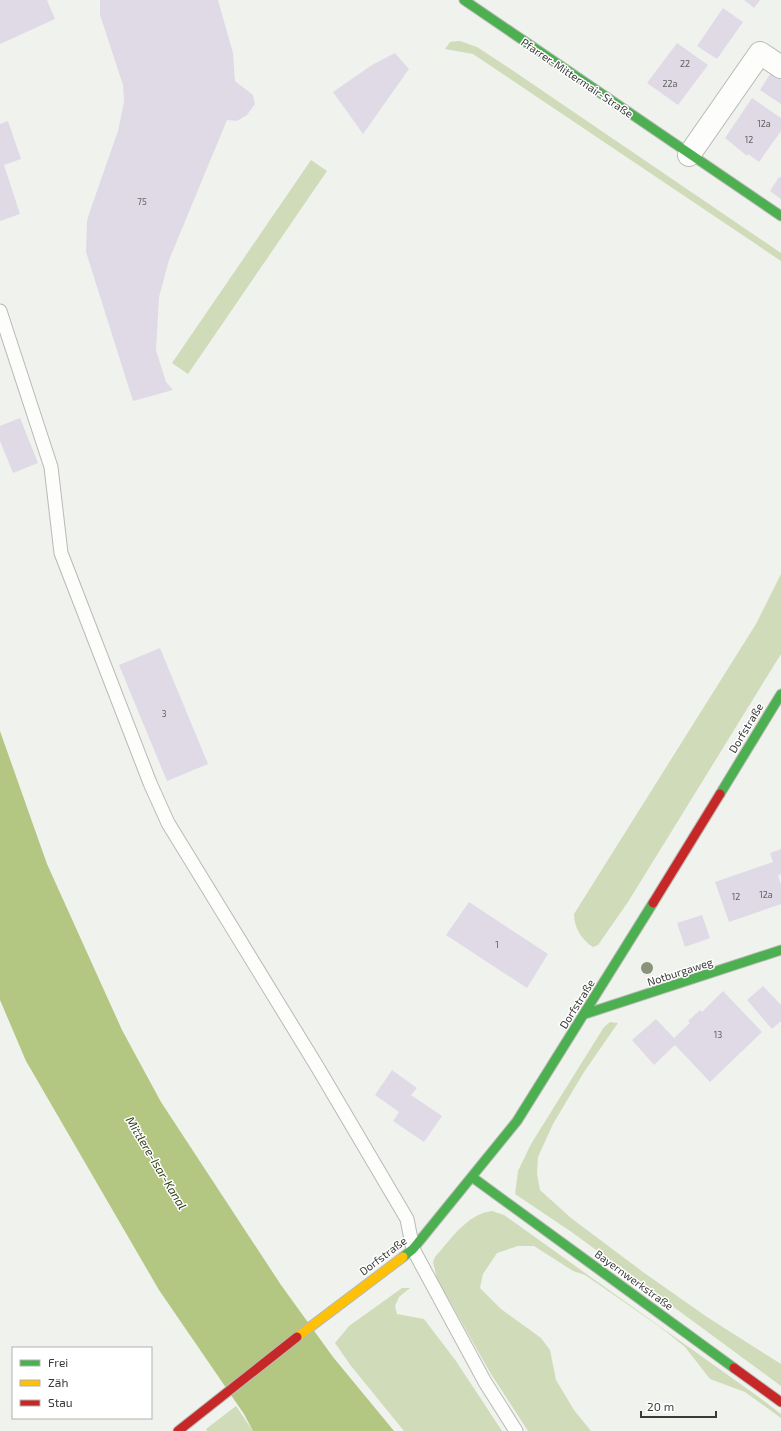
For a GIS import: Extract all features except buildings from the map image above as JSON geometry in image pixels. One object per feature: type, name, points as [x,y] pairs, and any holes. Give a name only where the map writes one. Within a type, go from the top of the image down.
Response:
[{"type":"street","name":"Pfarrer-Mittermair-Straße","points":[[464,0],[689,155],[781,216]]},
{"type":"street","points":[[689,155],[760,53],[781,67]]},
{"type":"street","name":"Dorfstraße","points":[[178,1431],[352,1294],[413,1249],[472,1177],[517,1121],[585,1014],[781,694]]},
{"type":"street","name":"Notburgaweg","points":[[585,1014],[781,950]]},
{"type":"street","name":"Bayernwerkstraße","points":[[472,1177],[781,1402]]},
{"type":"lane","points":[[0,311],[51,467],[61,553],[153,789],[168,823],[318,1068],[407,1219],[413,1249],[485,1382],[516,1431]]},
{"type":"shaded area","points":[[460,41],[477,47],[506,66],[781,253],[781,261],[473,54],[445,49],[450,42]]},
{"type":"shaded area","points":[[311,160],[327,171],[188,374],[172,363]]},
{"type":"shaded area","points":[[781,574],[781,654],[628,902],[598,945],[593,947],[585,941],[579,933],[575,924],[574,914],[756,624]]},
{"type":"shaded area","points":[[610,1022],[618,1023],[584,1072],[553,1124],[538,1157],[537,1174],[540,1190],[571,1218],[643,1272],[707,1317],[781,1364],[781,1386],[573,1233],[515,1194],[518,1171],[531,1144],[604,1027]]},
{"type":"shaded area","points":[[492,1211],[504,1215],[760,1398],[781,1414],[781,1418],[745,1392],[710,1379],[685,1347],[660,1327],[585,1275],[573,1271],[534,1246],[518,1246],[497,1253],[483,1274],[480,1288],[501,1309],[541,1338],[550,1350],[556,1380],[574,1410],[591,1431],[528,1431],[491,1374],[437,1279],[433,1262],[435,1257],[460,1228],[475,1217]]},
{"type":"shaded area","points":[[402,1288],[410,1288],[399,1297],[395,1306],[397,1314],[424,1319],[456,1361],[502,1431],[404,1431],[351,1366],[335,1343],[349,1326]]},
{"type":"shaded area","points":[[236,1406],[253,1431],[207,1431],[206,1429]]},
{"type":"water","name":"Mittlere-Isar-Kanal","points":[[0,731],[47,864],[122,1030],[161,1102],[281,1285],[333,1357],[394,1431],[253,1431],[244,1414],[159,1290],[26,1061],[0,1000]]},
{"type":"traffic: fast","points":[[464,0],[781,216]]},
{"type":"traffic: fast","points":[[720,794],[781,694]]},
{"type":"traffic: fast","points":[[403,1257],[413,1249],[517,1121],[653,903]]},
{"type":"traffic: fast","points":[[585,1014],[781,950]]},
{"type":"traffic: fast","points":[[472,1177],[734,1368]]},
{"type":"traffic: slow","points":[[297,1337],[403,1257]]},
{"type":"traffic: jam","points":[[653,903],[720,794]]},
{"type":"traffic: jam","points":[[178,1431],[297,1337]]},
{"type":"traffic: jam","points":[[734,1368],[781,1402]]}]
